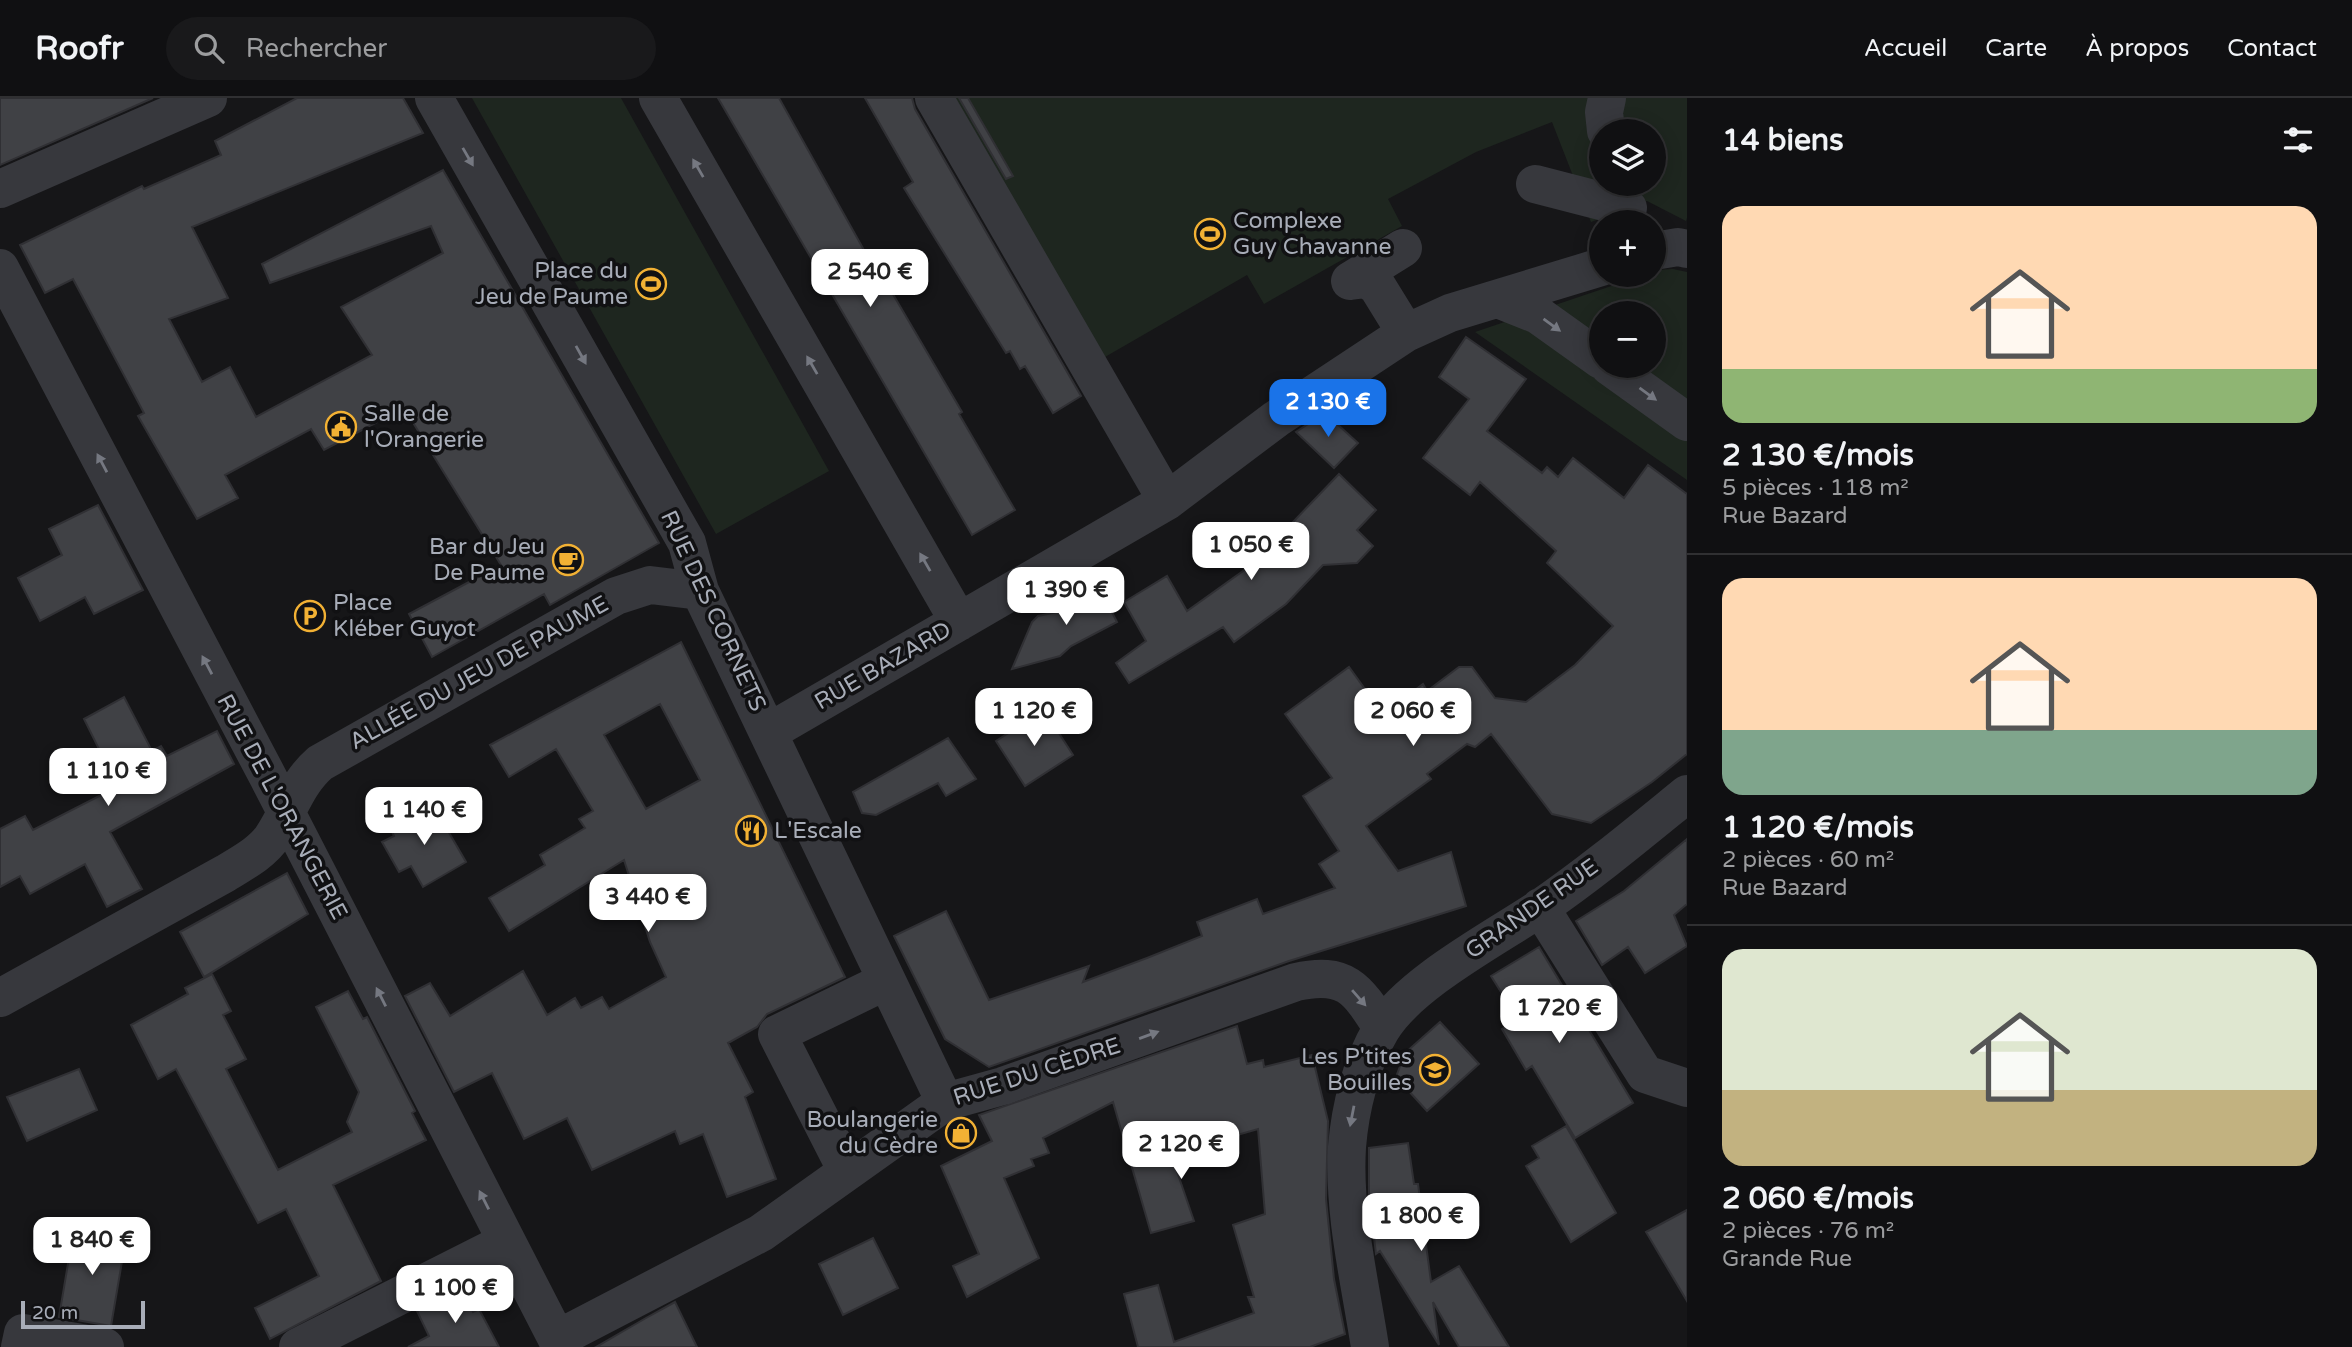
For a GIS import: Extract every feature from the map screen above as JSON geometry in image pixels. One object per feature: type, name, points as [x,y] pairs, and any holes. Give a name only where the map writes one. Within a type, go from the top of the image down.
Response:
[{"type":"street","points":[[0,189],[208,98]]},
{"type":"street","name":"RUE DES CORNETS","points":[[434,98],[687,543],[699,591],[945,1102]]},
{"type":"street","points":[[658,98],[959,622]]},
{"type":"street","points":[[934,98],[1167,501]]},
{"type":"street","points":[[1605,119],[1607,98]]},
{"type":"street","points":[[1535,184],[1627,205]]},
{"type":"street","points":[[1403,248],[1350,281],[1366,279],[1377,286],[1406,333]]},
{"type":"street","points":[[1666,249],[1687,249]]},
{"type":"street","name":"RUE DE L'ORANGERIE","points":[[0,268],[286,812],[559,1343]]},
{"type":"street","name":"RUE BAZARD","points":[[769,732],[839,675],[892,645],[959,622],[1167,501],[1276,419],[1406,333],[1450,313],[1589,271]]},
{"type":"street","points":[[1498,299],[1538,315],[1589,351]]},
{"type":"street","points":[[1626,378],[1687,422]]},
{"type":"street","name":"ALLÉE DU JEU DE PAUME","points":[[0,998],[226,873],[272,839],[299,783],[320,763],[616,596],[650,585],[699,591]]},
{"type":"street","name":"GRANDE RUE","points":[[1382,1028],[1440,973],[1541,907],[1687,794]]},
{"type":"street","points":[[1541,907],[1645,1074],[1687,1088]]},
{"type":"street","name":"RUE DU CÈDRE","points":[[559,1343],[761,1233],[945,1102],[1003,1086],[1296,982],[1320,977],[1338,979],[1355,991],[1382,1028]]},
{"type":"street","points":[[847,1171],[777,1034],[886,981]]},
{"type":"street","points":[[1370,1347],[1349,1204],[1347,1146],[1357,1093],[1382,1028]]},
{"type":"street","points":[[298,1347],[506,1242]]},
{"type":"street","points":[[20,1347],[23,1333],[105,1347]]},
{"type":"shaded area","name":"Place du Jeu de Paume","points":[[472,98],[621,98],[829,471],[716,534]]},
{"type":"shaded area","name":"Complexe Guy Chavanne","points":[[952,98],[1687,98],[1686,221],[1647,201],[1623,210],[1589,210],[1589,217],[1552,122],[1476,152],[1388,199],[1402,226],[1264,304],[1247,275],[1105,357]]},
{"type":"shaded area","points":[[1666,269],[1687,272],[1687,480],[1475,332],[1608,287],[1666,287]]},
{"type":"building","points":[[0,98],[153,98],[0,165]]},
{"type":"building","points":[[297,98],[403,98],[423,133],[192,227],[228,298],[169,319],[202,382],[230,367],[256,417],[372,355],[341,307],[443,253],[431,226],[270,283],[262,264],[443,170],[659,543],[550,605],[544,594],[432,657],[409,614],[501,565],[404,408],[324,450],[311,429],[225,475],[238,498],[197,519],[138,416],[144,413],[73,279],[45,293],[20,245],[142,186],[144,189],[221,155],[215,141]]},
{"type":"building","points":[[718,98],[779,98],[874,268],[877,267],[962,412],[959,414],[1015,510],[972,535]]},
{"type":"building","points":[[865,98],[912,98],[915,109],[1081,396],[1053,413],[1025,366],[1020,369],[1010,351],[1006,353],[904,188],[913,182]]},
{"type":"building","points":[[959,98],[968,98],[1013,176],[1006,179]]},
{"type":"building","points":[[1466,337],[1526,379],[1487,431],[1542,473],[1547,467],[1558,477],[1573,458],[1624,498],[1648,465],[1687,494],[1687,754],[1652,782],[1591,823],[1552,814],[1491,734],[1475,747],[1467,744],[1427,774],[1431,779],[1366,826],[1398,871],[1451,852],[1466,906],[1289,961],[989,1067],[945,1039],[894,936],[946,911],[989,1000],[1089,966],[1083,982],[1147,958],[1202,936],[1197,922],[1257,899],[1263,914],[1335,888],[1319,864],[1339,851],[1303,796],[1332,778],[1285,714],[1349,667],[1383,714],[1423,684],[1427,691],[1459,667],[1472,667],[1495,698],[1526,702],[1575,665],[1613,626],[1547,563],[1556,551],[1480,482],[1470,495],[1423,458],[1469,399],[1439,377]]},
{"type":"building","points":[[1325,413],[1358,443],[1334,468],[1296,432]]},
{"type":"building","points":[[1339,474],[1376,510],[1357,530],[1373,546],[1357,563],[1323,565],[1286,604],[1234,642],[1223,627],[1129,683],[1116,663],[1146,641],[1124,602],[1167,576],[1187,611],[1299,531],[1292,523]]},
{"type":"building","points":[[98,505],[143,590],[94,614],[85,597],[40,621],[18,578],[62,555],[49,529]]},
{"type":"building","points":[[1096,581],[1117,622],[1071,646],[1060,656],[1012,669],[1032,622],[1038,616],[1057,612]]},
{"type":"building","points":[[681,642],[845,977],[767,1014],[757,1027],[728,1043],[753,1092],[745,1097],[776,1179],[727,1197],[703,1134],[680,1144],[675,1131],[592,1170],[567,1118],[524,1139],[492,1073],[454,1092],[405,996],[430,983],[450,1016],[523,971],[547,1015],[575,998],[581,1008],[602,997],[609,1009],[666,977],[650,942],[624,860],[509,931],[489,898],[545,865],[540,855],[585,828],[579,819],[593,811],[556,749],[509,777],[490,745]],"holes":[[[660,704],[700,780],[646,809],[604,735]]]},
{"type":"building","points":[[124,697],[152,751],[161,746],[167,756],[217,731],[234,764],[110,832],[142,889],[107,907],[85,864],[30,894],[20,876],[0,887],[0,829],[25,816],[33,830],[113,789],[99,762],[104,759],[84,719]]},
{"type":"building","points":[[1044,710],[1073,755],[1025,786],[996,741]]},
{"type":"building","points":[[948,738],[976,779],[946,796],[938,783],[876,815],[862,813],[853,792]]},
{"type":"building","points":[[433,805],[466,862],[423,887],[411,866],[399,872],[382,842],[394,836],[391,829]]},
{"type":"building","points":[[1687,839],[1687,904],[1674,915],[1687,946],[1645,973],[1628,947],[1602,965],[1576,921],[1624,891]]},
{"type":"building","points":[[287,873],[308,914],[204,977],[180,932]]},
{"type":"building","points":[[1539,947],[1633,1103],[1575,1138],[1532,1066],[1526,1070],[1502,1029],[1518,1019],[1491,976]]},
{"type":"building","points":[[212,974],[231,1011],[223,1015],[246,1059],[226,1069],[278,1170],[352,1132],[347,1122],[359,1092],[316,1007],[348,991],[363,1019],[367,1017],[415,1111],[412,1113],[426,1140],[333,1185],[381,1281],[270,1339],[255,1308],[319,1276],[286,1209],[258,1223],[176,1069],[158,1079],[131,1025],[188,994],[185,988]]},
{"type":"building","name":"Les P'tites Bouilles","points":[[1440,1022],[1479,1064],[1427,1111],[1396,1077],[1405,1053]]},
{"type":"building","points":[[1237,1026],[1247,1064],[1263,1060],[1264,1067],[1312,1055],[1328,1121],[1326,1199],[1334,1279],[1345,1334],[1310,1347],[1138,1347],[1124,1294],[1158,1285],[1174,1342],[1254,1313],[1248,1297],[1254,1297],[1233,1225],[1265,1214],[1258,1129],[1171,1154],[1194,1221],[1151,1233],[1113,1102],[1043,1138],[1049,1153],[1031,1159],[1034,1166],[1004,1178],[1039,1258],[967,1297],[953,1266],[979,1254],[941,1166],[992,1141],[979,1115]]},
{"type":"building","points":[[79,1069],[97,1110],[27,1141],[7,1097]]},
{"type":"building","points":[[1566,1126],[1616,1213],[1571,1242],[1526,1166],[1539,1158],[1532,1146]]},
{"type":"building","points":[[1408,1143],[1414,1184],[1418,1184],[1431,1282],[1459,1266],[1509,1347],[1459,1347],[1433,1302],[1439,1345],[1380,1251],[1376,1254],[1369,1195],[1369,1148]]},
{"type":"building","points":[[1687,1210],[1687,1301],[1646,1232]]},
{"type":"building","points":[[74,1228],[126,1238],[111,1326],[59,1317]]},
{"type":"building","points":[[873,1238],[898,1288],[843,1315],[819,1264]]},
{"type":"building","points":[[461,1289],[473,1312],[479,1309],[499,1347],[408,1347],[429,1336],[417,1311]]},
{"type":"building","points":[[675,1302],[697,1347],[596,1347],[646,1318]]},
{"type":"place","name":"Complexe Guy Chavanne","points":[[1210,234]]},
{"type":"place","name":"Place du Jeu de Paume","points":[[651,284]]},
{"type":"place","name":"Salle de l'Orangerie","points":[[341,427]]},
{"type":"place","name":"Bar du Jeu De Paume","points":[[568,560]]},
{"type":"place","name":"Place Kléber Guyot","points":[[310,616]]},
{"type":"place","name":"L'Escale","points":[[751,831]]},
{"type":"place","name":"Les P'tites Bouilles","points":[[1435,1070]]},
{"type":"place","name":"Boulangerie du Cèdre","points":[[961,1133]]}]
